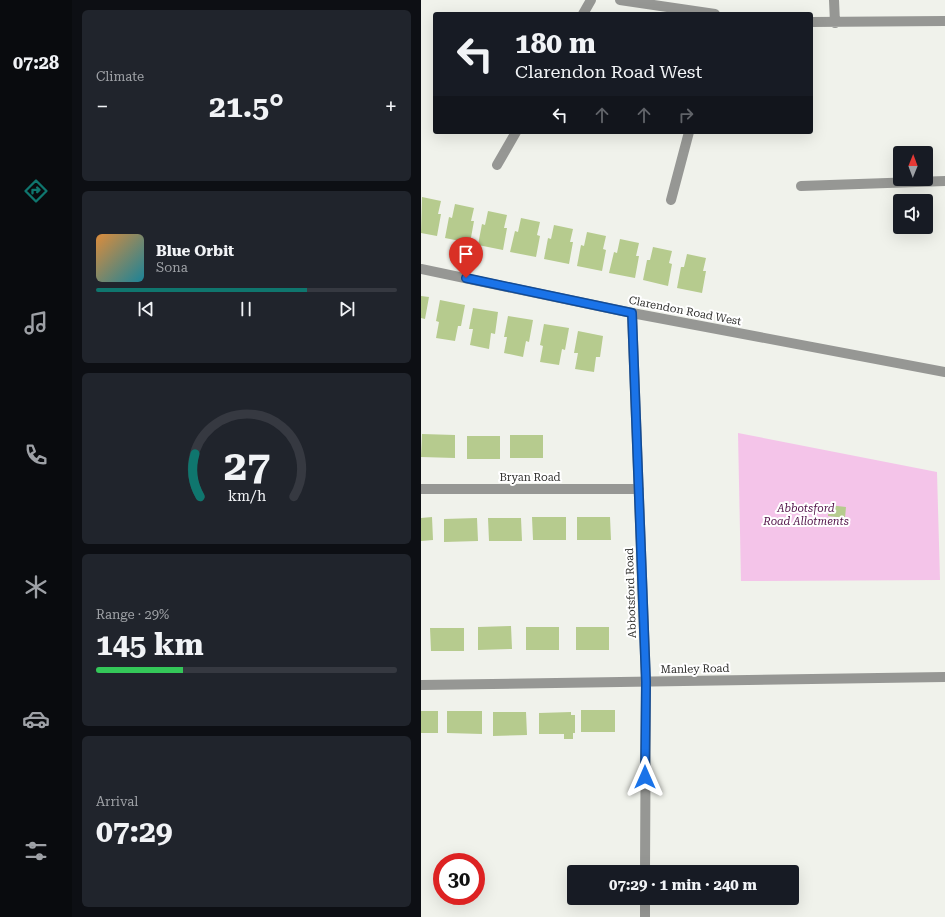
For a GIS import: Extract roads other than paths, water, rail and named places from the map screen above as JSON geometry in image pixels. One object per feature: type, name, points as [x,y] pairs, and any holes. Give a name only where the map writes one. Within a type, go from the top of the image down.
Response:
[{"type":"street","points":[[584,12],[591,0]]},
{"type":"street","points":[[620,0],[701,12]]},
{"type":"street","points":[[834,0],[835,23]]},
{"type":"street","points":[[813,22],[945,21]]},
{"type":"street","points":[[497,165],[515,134]]},
{"type":"street","points":[[671,200],[688,134]]},
{"type":"street","points":[[801,186],[945,181]]},
{"type":"street","name":"Clarendon Road West","points":[[421,269],[632,313],[945,372]]},
{"type":"street","name":"Abbotsford Road","points":[[632,313],[646,682],[645,865]]},
{"type":"street","name":"Bryan Road","points":[[421,489],[639,489]]},
{"type":"street","name":"Manley Road","points":[[421,685],[945,677]]},
{"type":"street","points":[[645,905],[645,917]]},
{"type":"park label","name":"Abbotsford Road Allotments","points":[[806,514]]}]
